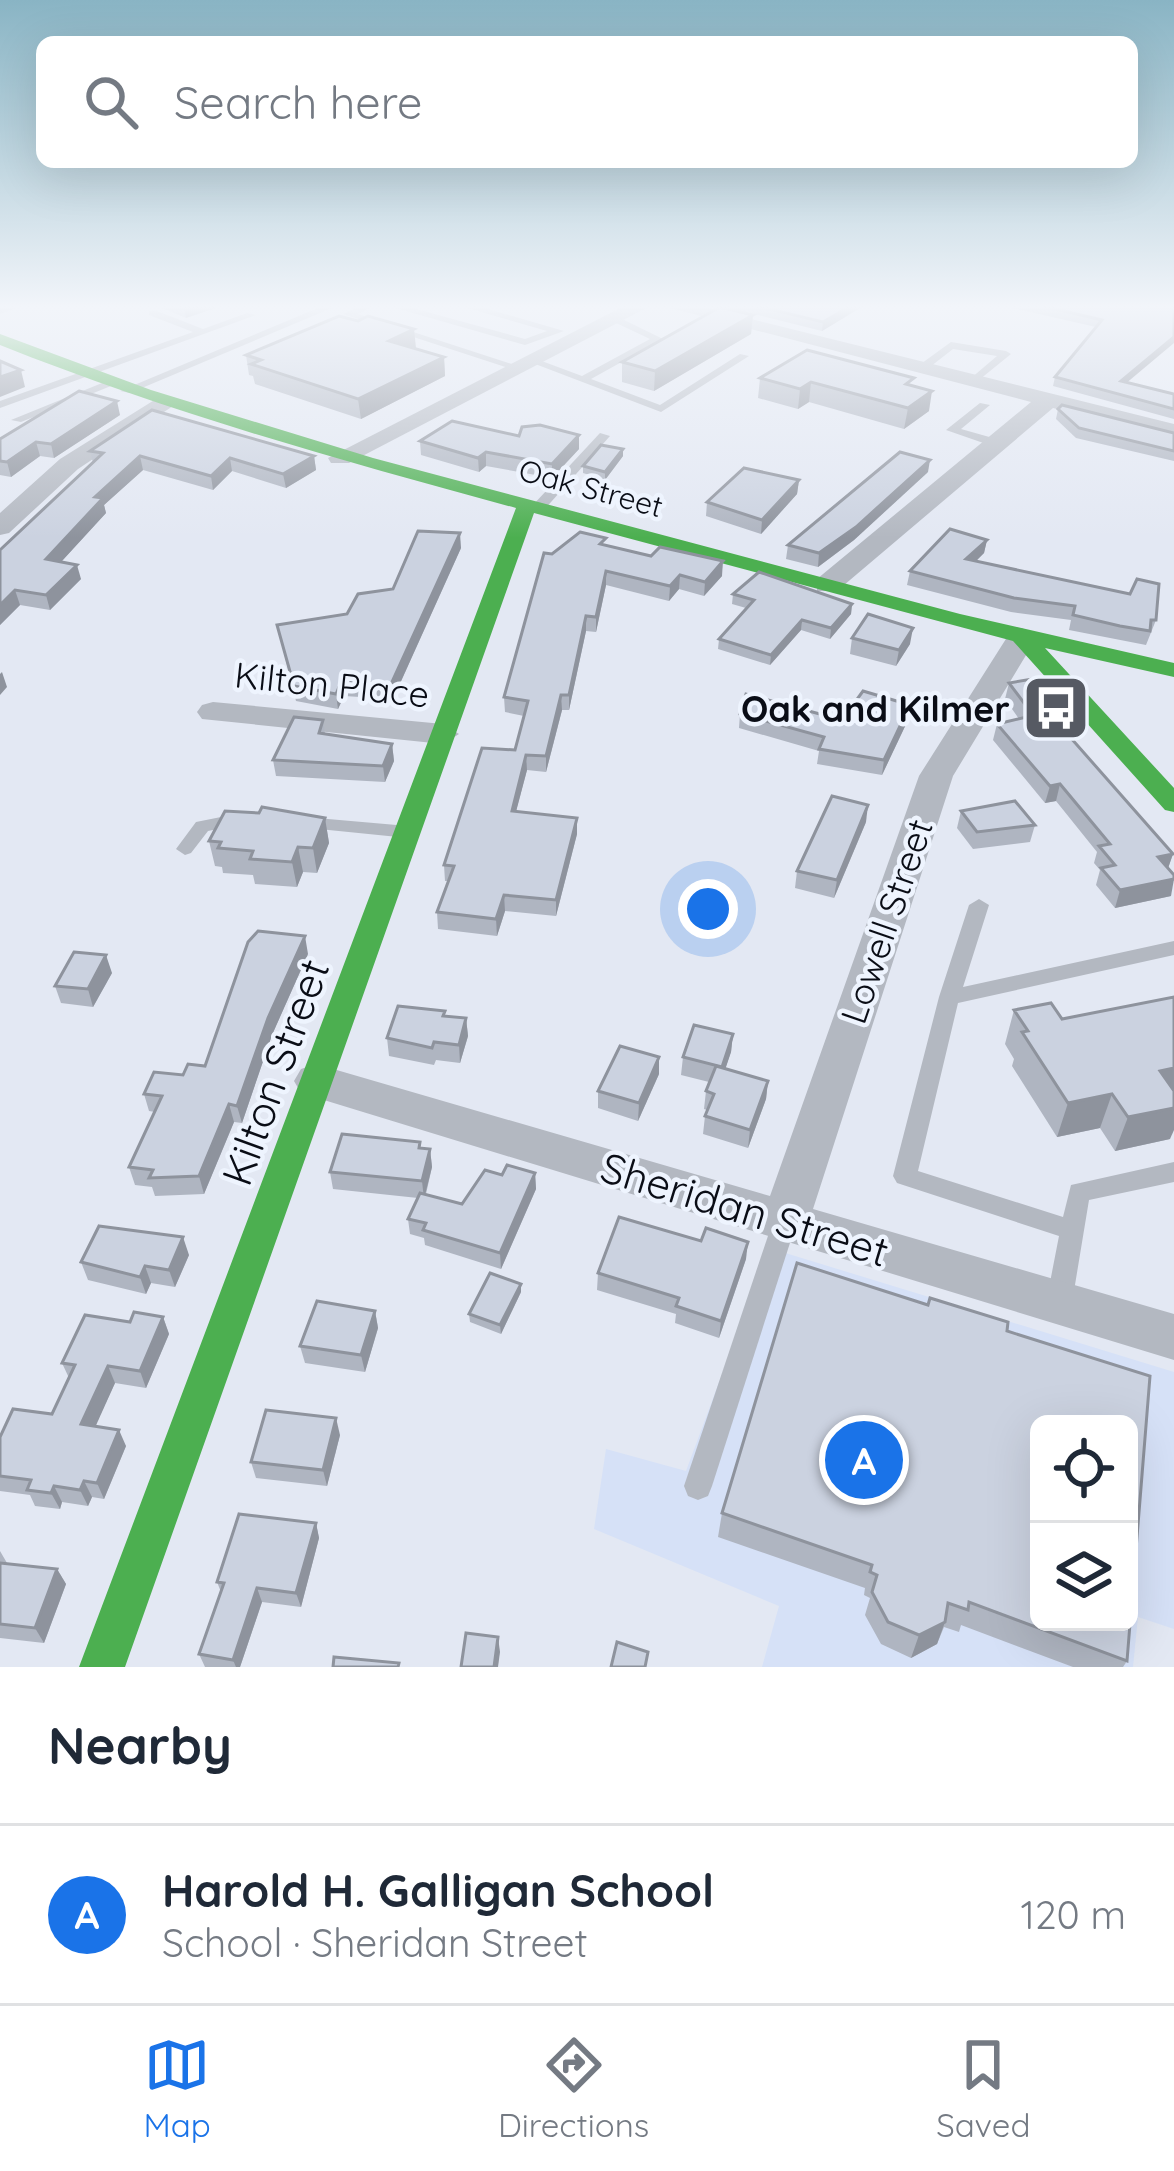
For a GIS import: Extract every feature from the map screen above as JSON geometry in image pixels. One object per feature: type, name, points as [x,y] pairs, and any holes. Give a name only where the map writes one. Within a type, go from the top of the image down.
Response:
[{"type":"street","name":"Oak Street","points":[[105,383],[340,458],[1022,637],[1174,670]]},
{"type":"street","points":[[340,458],[493,383]]},
{"type":"street","points":[[981,383],[1174,431]]},
{"type":"street","points":[[827,585],[1048,400]]},
{"type":"street","points":[[0,526],[69,464],[164,404]]},
{"type":"street","name":"Kilton Street","points":[[101,1667],[443,734],[533,506]]},
{"type":"street","points":[[1022,637],[1174,804]]},
{"type":"street","name":"Lowell Street","points":[[785,1221],[936,776],[1022,637]]},
{"type":"street","name":"Kilton Place","points":[[213,712],[443,734]]},
{"type":"street","name":"Sheridan Street","points":[[316,1081],[1174,1337]]},
{"type":"lane","points":[[0,405],[105,383]]},
{"type":"lane","points":[[16,420],[105,383]]},
{"type":"lane","points":[[600,383],[661,409],[702,383]]},
{"type":"lane","points":[[984,404],[952,430],[996,443]]},
{"type":"lane","points":[[533,506],[604,436]]},
{"type":"lane","points":[[185,850],[202,826],[214,820],[251,820]]},
{"type":"lane","points":[[274,821],[408,832]]},
{"type":"lane","points":[[979,904],[949,997],[905,1176],[1071,1230]]},
{"type":"lane","points":[[949,997],[1174,948]]},
{"type":"lane","points":[[1059,1303],[1079,1192],[1174,1172]]},
{"type":"lane","points":[[698,1486],[785,1221]]},
{"type":"shaded area","points":[[769,1248],[1174,1372],[1174,1629],[1138,1617],[1138,1415],[1030,1415],[1030,1631],[1137,1631],[1133,1667],[762,1667],[779,1606],[594,1529],[606,1449],[686,1471]]},
{"type":"building","points":[[308,383],[391,383],[358,399]]},
{"type":"building","points":[[777,383],[810,383],[800,389]]},
{"type":"building","points":[[814,383],[908,383],[932,391],[908,408]]},
{"type":"building","points":[[1077,383],[1128,383],[1174,394],[1174,409]]},
{"type":"building","points":[[79,391],[117,401],[51,444],[36,442],[7,462],[0,461],[0,439]]},
{"type":"building","points":[[1062,405],[1174,433],[1174,451],[1079,428],[1058,409]]},
{"type":"building","points":[[152,410],[314,456],[283,474],[230,458],[211,476],[140,456],[95,497],[103,498],[46,559],[77,565],[46,595],[15,590],[0,605],[0,550],[103,453],[90,451]]},
{"type":"building","points":[[452,421],[519,436],[522,427],[540,425],[579,435],[552,464],[486,452],[478,458],[420,441]]},
{"type":"building","points":[[601,445],[623,449],[605,472],[583,466]]},
{"type":"building","points":[[900,452],[930,460],[856,527],[819,553],[788,545]]},
{"type":"building","points":[[744,468],[799,480],[762,520],[707,502]]},
{"type":"building","points":[[950,529],[987,540],[966,559],[1130,594],[1137,579],[1159,584],[1156,620],[1151,620],[1150,631],[1120,626],[1073,615],[1075,606],[1014,598],[910,571]]},
{"type":"building","points":[[418,531],[460,533],[391,684],[342,680],[336,694],[294,686],[277,625],[347,614],[358,594],[393,589]]},
{"type":"building","points":[[580,532],[606,538],[600,544],[651,556],[660,547],[723,561],[705,582],[680,575],[670,586],[606,571],[596,617],[586,616],[569,695],[561,695],[546,756],[526,755],[512,811],[577,818],[556,900],[504,895],[496,919],[437,912],[454,866],[444,865],[482,748],[515,750],[528,701],[504,697],[544,553],[552,554]]},
{"type":"building","points":[[759,572],[852,604],[831,628],[802,620],[771,655],[719,639],[754,600],[733,594]]},
{"type":"building","points":[[868,614],[913,628],[899,650],[852,638]]},
{"type":"building","points":[[1032,679],[1058,706],[1030,711],[1009,683]]},
{"type":"building","points":[[863,691],[910,705],[884,760],[819,749],[824,737],[740,714],[746,694],[842,720]]},
{"type":"building","points":[[1048,712],[1173,854],[1158,857],[1174,879],[1120,890],[1101,868],[1115,865],[1099,846],[1110,844],[1060,784],[1050,786],[997,724]]},
{"type":"building","points":[[294,717],[323,720],[319,733],[392,744],[383,766],[273,760]]},
{"type":"building","points":[[832,796],[868,805],[837,880],[797,871]]},
{"type":"building","points":[[1015,801],[1035,825],[977,832],[961,811]]},
{"type":"building","points":[[262,807],[325,818],[313,848],[298,847],[292,862],[250,859],[253,851],[218,848],[221,842],[209,841],[225,811],[259,813]]},
{"type":"building","points":[[258,931],[305,936],[268,1018],[237,1106],[229,1104],[199,1176],[149,1178],[153,1170],[129,1167],[162,1096],[144,1094],[154,1072],[183,1075],[188,1064],[205,1066],[248,942]]},
{"type":"building","points":[[74,952],[106,955],[88,989],[55,986]]},
{"type":"building","points":[[1174,997],[1174,1068],[1160,1071],[1174,1091],[1174,1108],[1128,1117],[1112,1094],[1068,1103],[1022,1032],[1028,1031],[1014,1010],[1051,1003],[1062,1019]]},
{"type":"building","points":[[398,1006],[466,1018],[459,1045],[434,1042],[432,1048],[387,1038]]},
{"type":"building","points":[[694,1025],[733,1034],[722,1067],[683,1057]]},
{"type":"building","points":[[620,1046],[659,1057],[639,1103],[598,1091]]},
{"type":"building","points":[[716,1066],[768,1081],[750,1130],[705,1116],[714,1094],[706,1091]]},
{"type":"building","points":[[342,1134],[420,1142],[419,1148],[430,1149],[422,1181],[330,1172]]},
{"type":"building","points":[[507,1165],[535,1173],[500,1253],[423,1230],[426,1223],[408,1219],[420,1193],[462,1204],[485,1170],[502,1175]]},
{"type":"building","points":[[619,1217],[701,1241],[706,1228],[748,1242],[721,1321],[676,1306],[679,1298],[598,1273]]},
{"type":"building","points":[[99,1226],[183,1237],[169,1270],[145,1266],[140,1277],[81,1262]]},
{"type":"building","points":[[797,1263],[928,1305],[930,1298],[1008,1322],[1007,1331],[1150,1376],[1138,1525],[1138,1415],[1030,1415],[1030,1625],[969,1602],[968,1610],[948,1603],[945,1622],[919,1635],[888,1622],[872,1592],[877,1575],[870,1572],[872,1565],[722,1513]]},
{"type":"building","points":[[490,1273],[521,1284],[500,1325],[469,1314]]},
{"type":"building","points":[[317,1301],[375,1311],[361,1355],[300,1346]]},
{"type":"building","points":[[134,1312],[163,1317],[140,1371],[108,1366],[81,1424],[119,1430],[97,1483],[84,1481],[80,1490],[54,1486],[51,1493],[27,1490],[31,1480],[0,1476],[0,1437],[13,1409],[52,1414],[75,1365],[62,1363],[85,1315],[130,1322]]},
{"type":"building","points":[[266,1410],[336,1418],[323,1470],[251,1462]]},
{"type":"building","points":[[239,1514],[316,1523],[296,1593],[257,1588],[233,1660],[199,1654],[224,1583],[217,1582]]},
{"type":"building","points":[[0,1563],[57,1569],[35,1628],[0,1624]]},
{"type":"building","points":[[1047,1631],[1129,1631],[1127,1661]]},
{"type":"building","points":[[466,1633],[498,1637],[494,1667],[461,1667]]},
{"type":"building","points":[[617,1642],[648,1652],[645,1667],[611,1667]]},
{"type":"building","points":[[334,1657],[399,1663],[398,1667],[333,1667]]},
{"type":"traffic: fast","points":[[114,383],[367,461],[954,619],[1174,670]]},
{"type":"traffic: fast","points":[[102,1667],[527,505]]},
{"type":"traffic: fast","points":[[1022,637],[1174,804]]},
{"type":"place","name":"Oak and Kilmer","points":[[1056,708]]},
{"type":"place","name":"Harold H. Galligan School","points":[[864,1460]]}]
